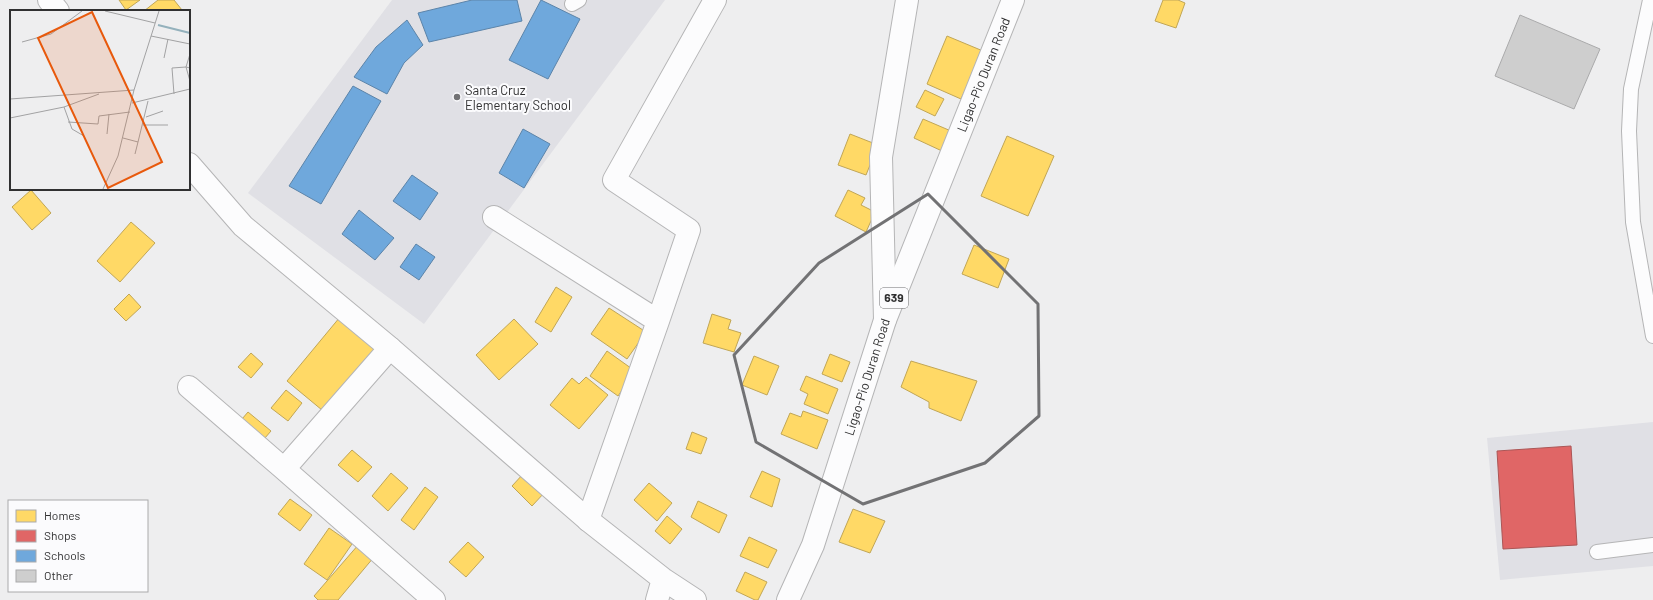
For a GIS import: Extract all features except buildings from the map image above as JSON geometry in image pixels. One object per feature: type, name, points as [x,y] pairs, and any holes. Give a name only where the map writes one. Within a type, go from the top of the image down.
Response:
[{"type":"street","points":[[49,0],[57,10]]},
{"type":"street","points":[[588,520],[689,230],[614,180],[715,0]]},
{"type":"street","points":[[885,320],[881,157],[907,0]]},
{"type":"street","name":"Ligao-Pio Duran Road","points":[[788,600],[813,544],[885,320],[1013,0]]},
{"type":"street","points":[[190,165],[243,226],[390,348],[588,520],[663,579],[695,600]]},
{"type":"street","points":[[494,217],[658,321]]},
{"type":"street","points":[[284,469],[390,348]]},
{"type":"street","points":[[189,387],[284,469],[423,596]]},
{"type":"street","points":[[657,600],[663,579]]},
{"type":"lane","points":[[1650,0],[1631,89],[1629,131],[1633,222],[1653,336]]},
{"type":"lane","points":[[1597,552],[1653,545]]},
{"type":"highlighted area","points":[[928,194],[1038,304],[1039,416],[985,463],[863,504],[756,442],[734,355],[819,263]]},
{"type":"shaded area","name":"Santa Cruz Elementary School","points":[[392,0],[665,0],[424,324],[248,193]]},
{"type":"shaded area","points":[[1653,422],[1653,566],[1500,580],[1487,438]]},
{"type":"place","name":"Santa Cruz Elementary School","points":[[457,97]]}]
